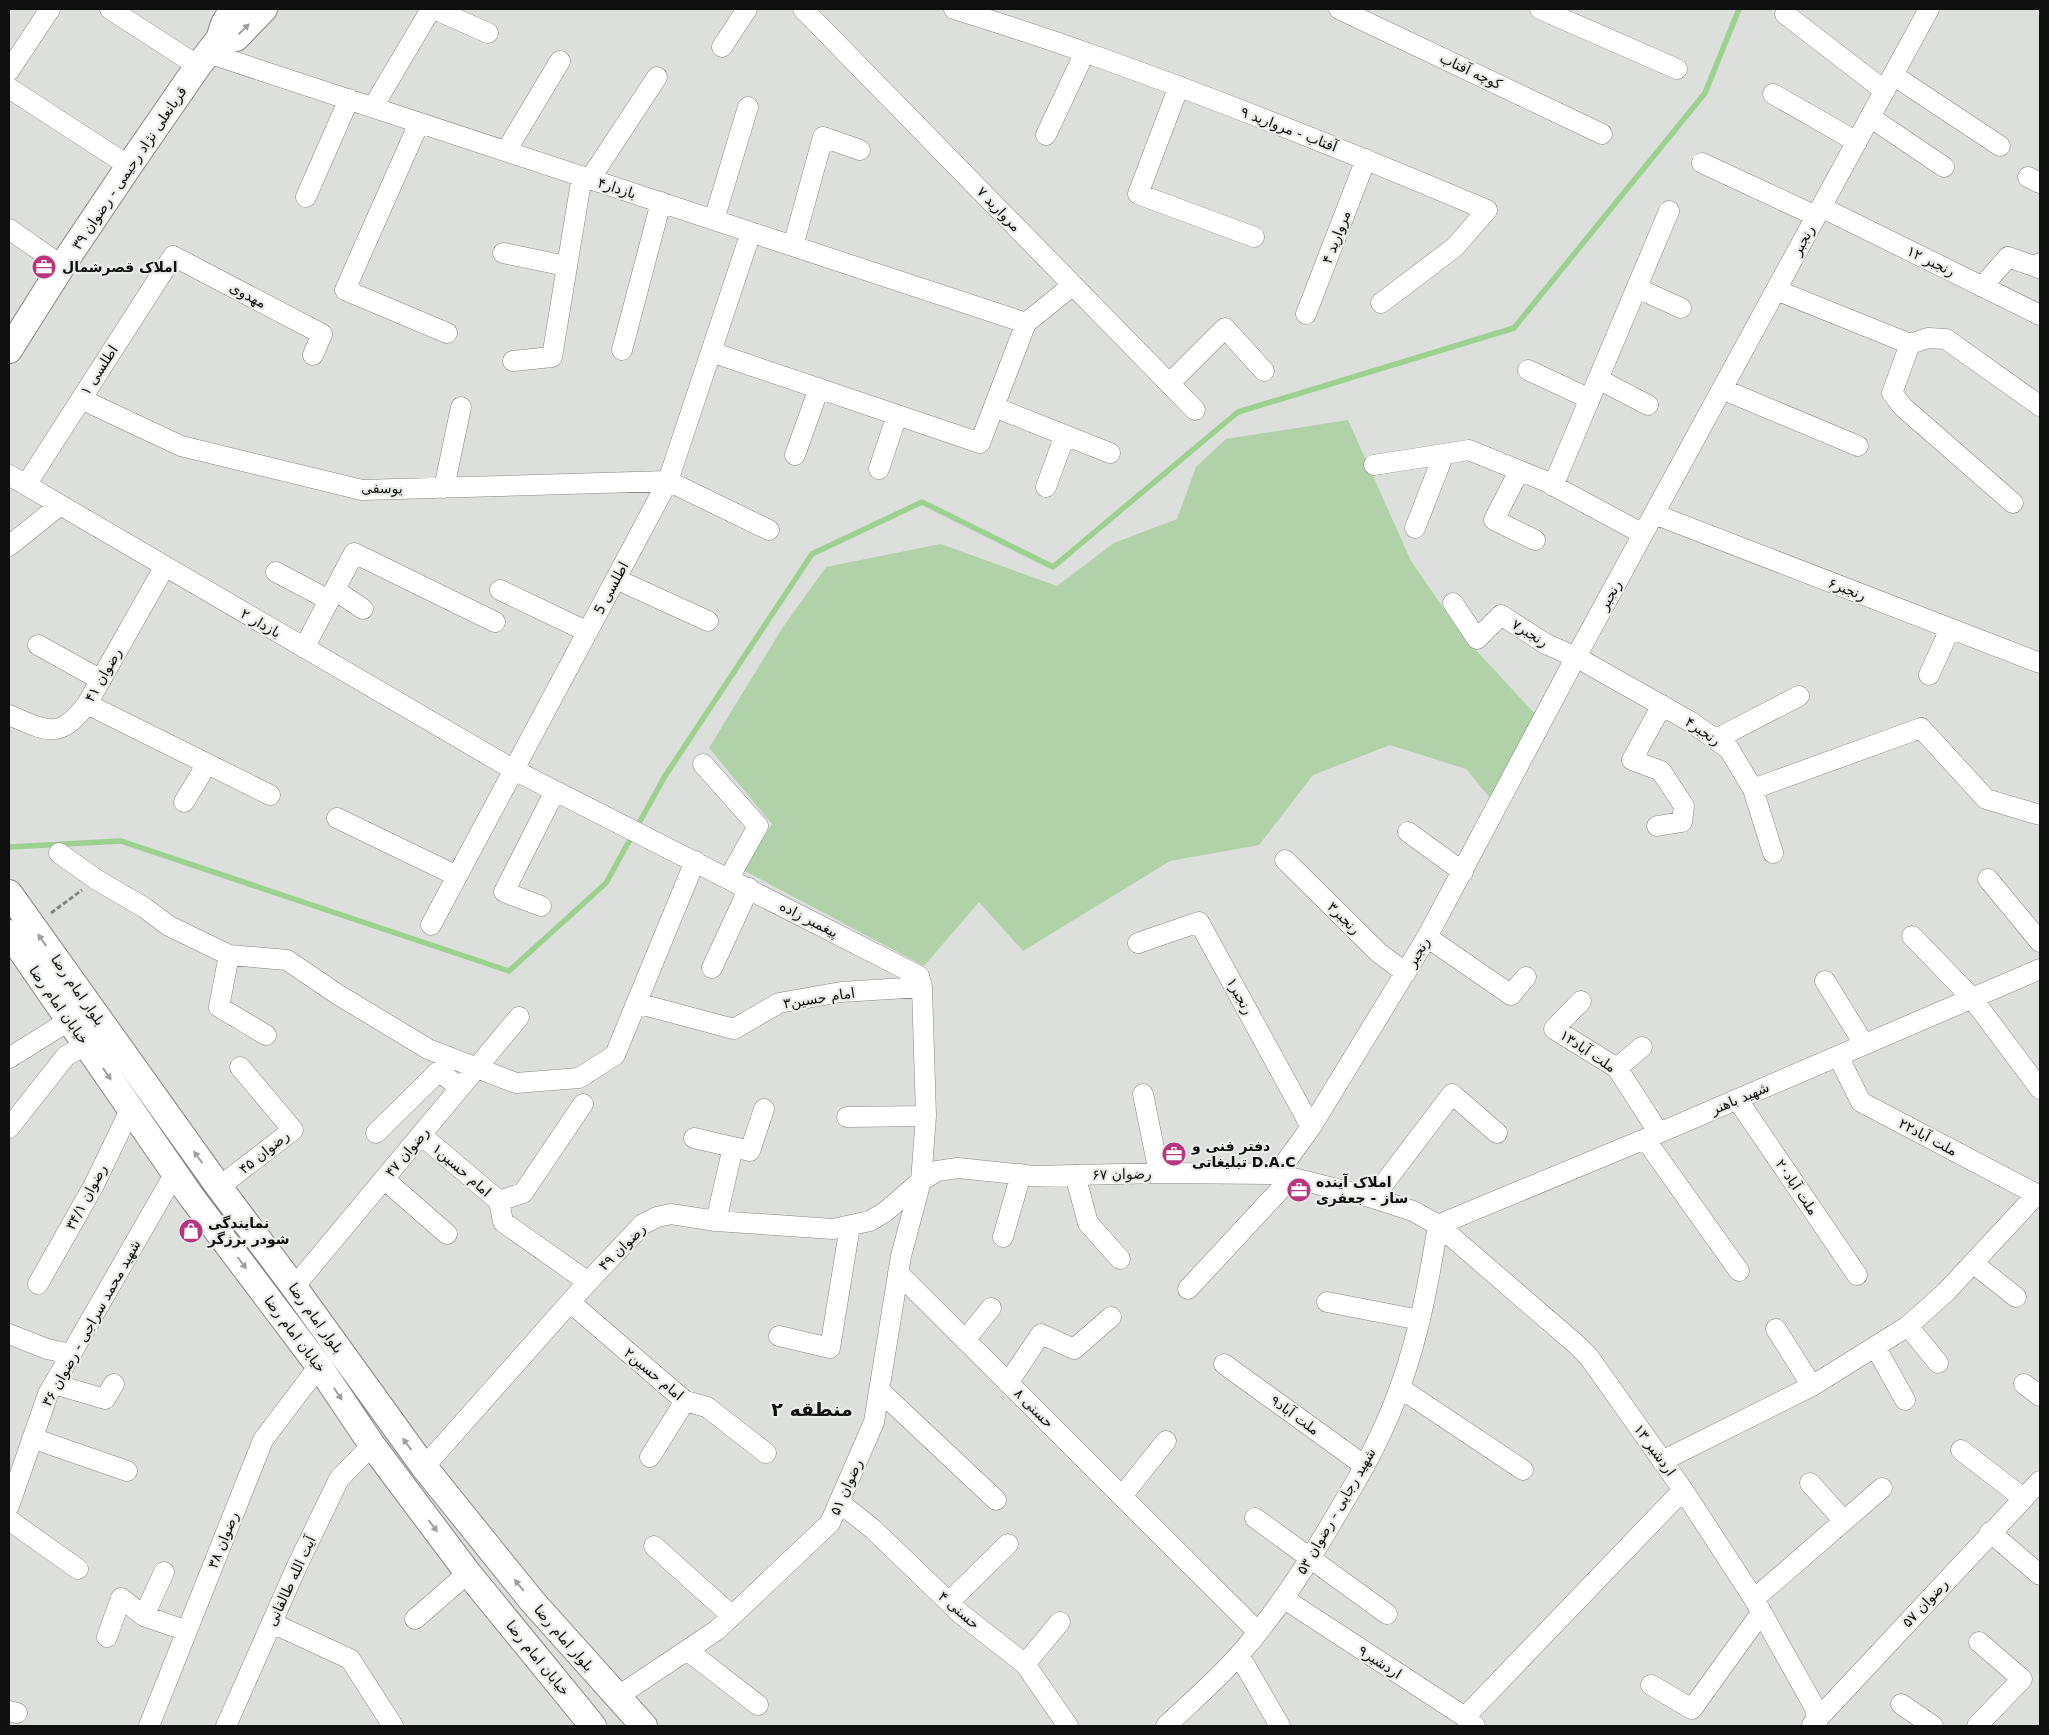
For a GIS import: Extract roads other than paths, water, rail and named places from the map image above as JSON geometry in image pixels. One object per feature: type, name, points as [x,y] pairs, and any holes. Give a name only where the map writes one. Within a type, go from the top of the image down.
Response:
[{"type":"main road","name":"قربانعلی نژاد رحیمی - رضوان ۳۹","points":[[9,350],[62,266],[208,52],[233,9]]},
{"type":"main road","points":[[208,52],[236,38],[264,9]]},
{"type":"main road","name":"بلوار امام رضا","points":[[9,892],[21,930],[219,1187],[424,1467],[532,1601],[644,1726]]},
{"type":"main road","name":"خیابان امام رضا","points":[[21,930],[70,1020],[175,1173],[319,1366],[372,1445],[468,1573],[593,1726]]},
{"type":"street","points":[[9,71],[50,9]]},
{"type":"street","name":"بازدار۴","points":[[110,9],[208,52],[1026,323]]},
{"type":"street","points":[[373,107],[432,9],[488,33]]},
{"type":"street","points":[[722,47],[747,9]]},
{"type":"street","name":"مروارید ۷","points":[[803,9],[1194,410]]},
{"type":"street","name":"آفتاب - مروارید ۹","points":[[954,9],[1085,52],[1179,86],[1366,159],[1487,210],[1455,247],[1381,303]]},
{"type":"street","name":"کوچه آفتاب","points":[[1339,9],[1602,134]]},
{"type":"street","points":[[1540,9],[1677,69]]},
{"type":"street","name":"رنجبر","points":[[1188,1289],[1284,1176],[1311,1127],[1406,974],[1463,872],[1576,657],[1929,9]]},
{"type":"street","points":[[1785,14],[1889,83],[2000,146]]},
{"type":"street","points":[[1046,135],[1085,52]]},
{"type":"street","points":[[506,151],[560,61]]},
{"type":"street","points":[[513,361],[552,358],[566,266],[586,178],[657,76]]},
{"type":"street","points":[[1179,86],[1138,194],[1254,237]]},
{"type":"street","points":[[9,88],[129,166]]},
{"type":"street","points":[[1773,94],[1857,142]]},
{"type":"street","points":[[306,197],[349,99]]},
{"type":"street","points":[[714,220],[748,107]]},
{"type":"street","points":[[1870,117],[1944,167]]},
{"type":"street","points":[[419,123],[345,290],[447,333]]},
{"type":"street","points":[[793,246],[823,137],[860,150]]},
{"type":"street","name":"مروارید ۴","points":[[1306,314],[1366,159]]},
{"type":"street","name":"رنجبر ۱۲","points":[[1702,163],[1819,212],[2040,313]]},
{"type":"street","points":[[622,350],[661,202]]},
{"type":"street","points":[[1553,486],[1669,211]]},
{"type":"street","points":[[9,229],[62,266]]},
{"type":"street","name":"اطلسی 5","points":[[431,925],[668,482],[751,232]]},
{"type":"street","points":[[504,253],[566,266]]},
{"type":"street","name":"مهدوی","points":[[173,256],[322,334],[313,355]]},
{"type":"street","name":"اطلسی ۱","points":[[17,480],[81,399],[173,256]]},
{"type":"street","points":[[1982,287],[2008,257],[2039,268],[2040,263]]},
{"type":"street","points":[[711,352],[980,443],[1026,323],[1072,285]]},
{"type":"street","points":[[1637,288],[1681,308]]},
{"type":"street","points":[[1776,290],[1910,344],[1928,338],[1946,339],[2040,406]]},
{"type":"street","points":[[1169,384],[1225,328],[1264,371]]},
{"type":"street","points":[[1910,344],[1892,394],[1903,407],[2013,503]]},
{"type":"street","points":[[1528,370],[1590,400]]},
{"type":"street","points":[[1598,379],[1648,405]]},
{"type":"street","points":[[795,455],[819,388]]},
{"type":"street","points":[[1722,389],[1858,446]]},
{"type":"street","name":"یوسفی","points":[[81,399],[181,446],[362,490],[668,482]]},
{"type":"street","points":[[444,488],[461,408]]},
{"type":"street","points":[[994,408],[1110,453]]},
{"type":"street","points":[[879,469],[897,415]]},
{"type":"street","points":[[1046,487],[1065,435]]},
{"type":"street","points":[[1374,465],[1469,450],[1553,486],[1643,534]]},
{"type":"street","points":[[1415,528],[1444,454]]},
{"type":"street","points":[[1518,470],[1494,520],[1535,540]]},
{"type":"street","name":"بازدار ۲","points":[[17,480],[514,770]]},
{"type":"street","points":[[668,482],[769,530]]},
{"type":"street","points":[[9,546],[60,505]]},
{"type":"street","name":"رنجبر۶","points":[[1654,514],[1950,630],[2040,663]]},
{"type":"street","points":[[304,648],[354,553],[496,622]]},
{"type":"street","name":"رضوان ۴۱","points":[[9,715],[50,730],[65,727],[75,720],[87,704],[165,566]]},
{"type":"street","points":[[276,572],[363,608]]},
{"type":"street","points":[[616,579],[708,621]]},
{"type":"street","points":[[500,590],[588,632]]},
{"type":"street","name":"رنجبر۷","points":[[1453,602],[1477,639],[1501,616],[1546,644],[1576,657]]},
{"type":"street","points":[[1929,675],[1950,630]]},
{"type":"street","points":[[38,645],[101,680]]},
{"type":"street","name":"رنجبر۴","points":[[1576,657],[1692,722],[1729,749],[1753,789],[1773,853]]},
{"type":"street","points":[[1716,739],[1799,696]]},
{"type":"street","points":[[87,704],[270,795]]},
{"type":"street","points":[[1657,826],[1682,822],[1684,806],[1661,770],[1632,760],[1662,705]]},
{"type":"street","points":[[1753,789],[1921,728],[1986,799],[2040,815]]},
{"type":"street","points":[[184,802],[207,764]]},
{"type":"street","points":[[703,764],[758,826],[729,878]]},
{"type":"street","name":"پیغمبر زاده","points":[[514,770],[907,969],[919,976],[922,987]]},
{"type":"street","points":[[541,906],[504,892],[555,791]]},
{"type":"street","points":[[337,818],[457,876]]},
{"type":"street","points":[[1408,832],[1463,872]]},
{"type":"street","points":[[59,852],[97,880],[145,908],[169,926],[229,955],[288,960],[338,994],[428,1050],[516,1083],[579,1078],[615,1055],[695,861]]},
{"type":"street","name":"رنجبر۳","points":[[1286,860],[1379,953],[1406,974]]},
{"type":"street","points":[[1988,879],[2040,942]]},
{"type":"street","points":[[712,968],[749,888]]},
{"type":"street","name":"رنجبر۱","points":[[1138,943],[1199,922],[1311,1127]]},
{"type":"street","points":[[1912,936],[1972,998],[2040,1089]]},
{"type":"street","points":[[1427,937],[1511,995],[1526,977]]},
{"type":"street","points":[[229,955],[219,1007],[266,1035]]},
{"type":"street","name":"شهید باهنر","points":[[1438,1225],[1737,1100],[2040,968]]},
{"type":"street","points":[[1825,981],[1864,1044]]},
{"type":"street","points":[[921,1181],[926,1116],[922,987]]},
{"type":"street","name":"امام حسین۳","points":[[636,1003],[734,1029],[779,1003],[842,992],[922,987]]},
{"type":"street","name":"ملت آباد۱۳","points":[[1581,1001],[1554,1029],[1617,1068],[1652,1136],[1739,1271]]},
{"type":"street","name":"رضوان ۴۷","points":[[294,1287],[519,1017]]},
{"type":"street","points":[[9,1058],[70,1020]]},
{"type":"street","points":[[9,1128],[66,1056],[86,1044]]},
{"type":"street","points":[[1617,1068],[1642,1048]]},
{"type":"street","name":"ملت آباد۲۲","points":[[1838,1056],[1861,1102],[2039,1195]]},
{"type":"street","name":"رضوان ۴۵","points":[[219,1187],[293,1130],[240,1067]]},
{"type":"street","points":[[376,1133],[439,1071],[460,1088]]},
{"type":"street","points":[[1143,1094],[1159,1173]]},
{"type":"street","points":[[1373,1198],[1452,1094],[1497,1133]]},
{"type":"street","name":"ملت آباد۲۰","points":[[1737,1100],[1857,1275]]},
{"type":"street","points":[[499,1201],[523,1193],[584,1104]]},
{"type":"street","name":"رضوان ۳۴/۱","points":[[38,1284],[94,1185],[131,1108]]},
{"type":"street","points":[[694,1138],[750,1152],[764,1110]]},
{"type":"street","points":[[847,1117],[926,1116]]},
{"type":"street","name":"امام حسین۱","points":[[422,1134],[499,1201],[503,1222],[588,1282]]},
{"type":"street","points":[[716,1221],[733,1147]]},
{"type":"street","name":"رضوان ۶۷","points":[[921,1181],[937,1171],[958,1168],[1021,1174],[1159,1173],[1284,1176],[1373,1198],[1413,1211],[1438,1225]]},
{"type":"street","name":"شهید محمد سراجی - رضوان ۳۶","points":[[9,1506],[17,1458],[32,1438],[48,1394],[175,1173]]},
{"type":"street","points":[[1003,1236],[1021,1174]]},
{"type":"street","points":[[1075,1175],[1088,1222],[1120,1259]]},
{"type":"street","points":[[384,1179],[447,1234]]},
{"type":"street","name":"رضوان ۴۹","points":[[424,1467],[588,1282],[643,1224],[671,1214],[716,1221],[833,1229],[870,1222],[921,1181]]},
{"type":"street","name":"رضوان ۵۱","points":[[617,1698],[717,1630],[830,1523],[874,1422],[901,1256],[921,1181]]},
{"type":"street","points":[[1662,1461],[1812,1386],[1876,1348],[1908,1326],[1946,1292],[2039,1195]]},
{"type":"street","name":"شهید رجایی - رضوان ۵۳","points":[[1166,1726],[1239,1655],[1258,1632],[1311,1558],[1366,1466],[1400,1388],[1420,1320],[1436,1245],[1438,1225]]},
{"type":"street","name":"اردشیر ۱۳","points":[[1438,1225],[1578,1345],[1589,1357],[1683,1490],[1757,1606],[1813,1703],[1815,1724]]},
{"type":"street","points":[[779,1336],[830,1348],[850,1226]]},
{"type":"street","points":[[1974,1263],[2016,1297]]},
{"type":"street","name":"حسنی ۸","points":[[898,1274],[1258,1632]]},
{"type":"street","points":[[1327,1302],[1420,1320]]},
{"type":"street","name":"امام حسین۲","points":[[571,1303],[685,1401],[707,1407],[766,1453]]},
{"type":"street","points":[[965,1340],[991,1308]]},
{"type":"street","points":[[1008,1383],[1041,1334],[1074,1349],[1111,1317]]},
{"type":"street","points":[[1908,1326],[1938,1363]]},
{"type":"street","points":[[1776,1329],[1812,1386]]},
{"type":"street","points":[[9,1334],[47,1349],[71,1354]]},
{"type":"street","points":[[1876,1348],[1905,1400]]},
{"type":"street","name":"ملت آباد۹","points":[[1224,1364],[1366,1466]]},
{"type":"street","name":"رضوان ۳۸","points":[[149,1726],[263,1440],[319,1366]]},
{"type":"street","points":[[54,1384],[106,1399],[114,1384]]},
{"type":"street","points":[[1400,1388],[1523,1470]]},
{"type":"street","points":[[879,1390],[996,1500]]},
{"type":"street","points":[[650,1457],[685,1401]]},
{"type":"street","points":[[32,1438],[127,1471]]},
{"type":"street","points":[[1122,1496],[1166,1441]]},
{"type":"street","name":"آیت الله طالقانی","points":[[226,1726],[339,1479],[372,1445]]},
{"type":"street","points":[[1961,1450],[2023,1498]]},
{"type":"street","name":"رضوان ۵۷","points":[[1815,1724],[1990,1532],[2040,1481]]},
{"type":"street","points":[[1810,1483],[1844,1521]]},
{"type":"street","points":[[1651,1685],[1692,1709],[1757,1606],[1844,1521],[1882,1488]]},
{"type":"street","points":[[1470,1722],[1683,1490]]},
{"type":"street","name":"حسنی ۴","points":[[839,1502],[874,1530],[949,1602],[1024,1664],[1068,1726]]},
{"type":"street","points":[[1255,1518],[1388,1614]]},
{"type":"street","points":[[9,1520],[78,1570]]},
{"type":"street","points":[[1990,1532],[2040,1575]]},
{"type":"street","points":[[949,1602],[1008,1544]]},
{"type":"street","points":[[654,1546],[732,1616]]},
{"type":"street","points":[[144,1616],[164,1572]]},
{"type":"street","points":[[415,1619],[468,1573]]},
{"type":"street","points":[[107,1637],[121,1598],[144,1616],[187,1631]]},
{"type":"street","name":"اردشیر۹","points":[[1283,1598],[1470,1722]]},
{"type":"street","points":[[1024,1664],[1060,1622]]},
{"type":"street","points":[[272,1623],[350,1659],[392,1726]]},
{"type":"street","points":[[1977,1726],[2022,1679],[1979,1642]]},
{"type":"street","points":[[687,1650],[758,1705]]},
{"type":"street","points":[[1239,1655],[1280,1726]]},
{"type":"street","points":[[1901,1704],[1933,1726]]},
{"type":"waterway","points":[[9,847],[121,841],[509,971],[606,883],[665,776],[812,554],[922,502],[1053,567],[1238,412],[1514,328],[1705,93],[1739,9]]},
{"type":"place","name":"املاک قصرشمال","points":[[44,267]]},
{"type":"place","name":"دفتر فنی و تبلیغاتی D.A.C","points":[[1174,1154]]},
{"type":"place","name":"املاک آینده ساز - جعفری","points":[[1299,1190]]},
{"type":"place","name":"نمایندگی شودر برزگر","points":[[191,1231]]},
{"type":"district","name":"منطقه ۲","points":[[812,1409]]}]
